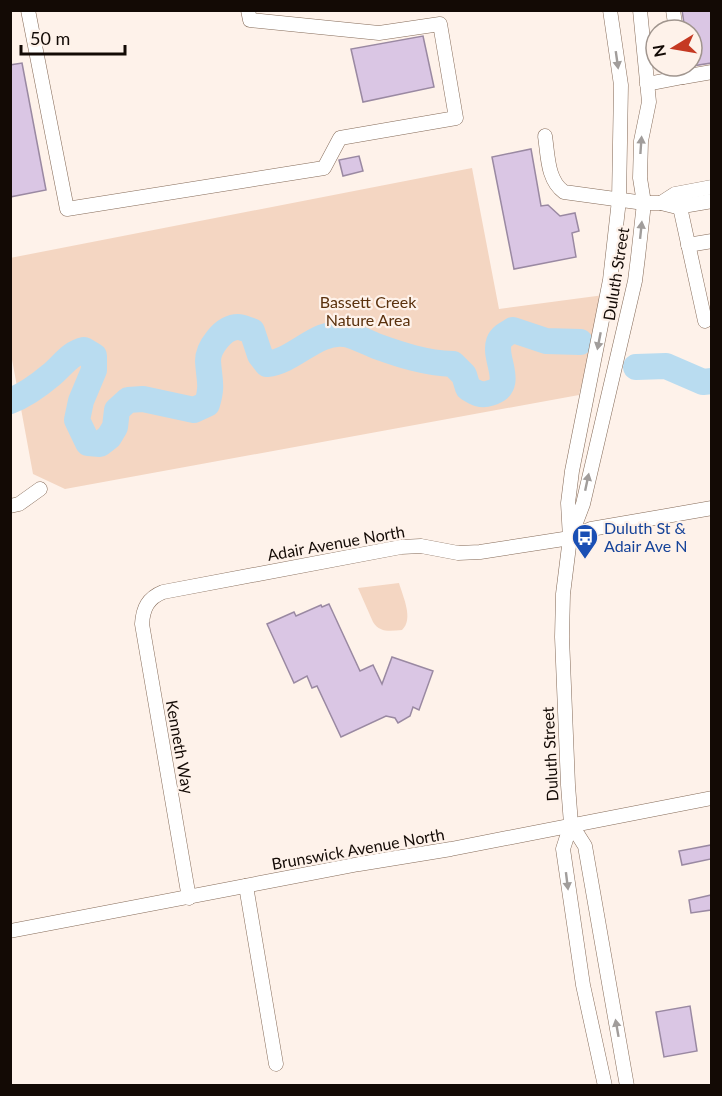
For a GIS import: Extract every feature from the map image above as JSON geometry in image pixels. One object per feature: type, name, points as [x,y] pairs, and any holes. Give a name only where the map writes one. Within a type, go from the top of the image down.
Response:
[{"type":"street","points":[[28,10],[67,209],[324,168],[340,138],[456,118],[440,24],[379,33],[249,15]]},
{"type":"street","name":"Duluth Street","points":[[610,10],[621,85],[619,200],[608,291],[572,471],[568,503],[570,538],[563,594],[562,637],[568,785],[572,824],[585,846],[627,1086]]},
{"type":"street","name":"Duluth Street","points":[[570,538],[583,504],[635,281],[644,203],[640,178],[641,141],[649,102],[640,10]]},
{"type":"street","points":[[647,84],[665,78]]},
{"type":"street","points":[[545,136],[552,180],[557,187],[570,194],[607,196],[619,200],[662,203],[680,207],[711,201]]},
{"type":"street","points":[[662,203],[675,194],[711,187]]},
{"type":"street","points":[[680,207],[705,321]]},
{"type":"street","points":[[688,245],[711,241]]},
{"type":"street","points":[[10,506],[20,504],[40,489]]},
{"type":"street","name":"Adair Avenue North","points":[[147,603],[153,596],[163,592],[401,547],[421,546],[470,553],[570,538],[591,529],[711,508]]},
{"type":"street","name":"Kenneth Way","points":[[147,603],[142,614],[142,624],[189,897]]},
{"type":"street","name":"Brunswick Avenue North","points":[[10,932],[711,798]]},
{"type":"street","name":"Duluth Street","points":[[572,824],[563,849],[567,881],[583,985],[605,1086]]},
{"type":"street","points":[[246,886],[276,1064]]},
{"type":"green space","name":"Bassett Creek Nature Area","points":[[472,168],[499,309],[604,295],[579,395],[65,489],[33,474],[11,354],[10,258]]},
{"type":"green space","points":[[399,583],[407,620],[402,630],[382,630],[373,622],[358,588]]},
{"type":"building","points":[[682,10],[711,10],[711,63],[704,64],[704,18],[683,18]]},
{"type":"building","points":[[423,36],[434,87],[363,102],[351,49]]},
{"type":"building","points":[[22,63],[46,190],[10,197],[10,65]]},
{"type":"building","points":[[531,149],[541,206],[548,205],[560,216],[575,213],[579,231],[572,233],[576,257],[514,269],[492,157]]},
{"type":"building","points":[[359,156],[363,171],[343,176],[339,160]]},
{"type":"building","points":[[329,604],[360,671],[373,665],[382,684],[392,657],[433,671],[419,710],[413,707],[410,716],[398,723],[395,718],[386,716],[341,737],[317,686],[312,688],[307,676],[294,683],[267,624],[294,612],[296,616]]},
{"type":"building","points":[[711,845],[711,859],[682,865],[679,851]]},
{"type":"building","points":[[711,895],[711,910],[691,913],[689,900]]},
{"type":"building","points":[[690,1006],[697,1051],[664,1057],[656,1012]]},
{"type":"waterway","points":[[10,401],[32,390],[70,357],[84,350],[94,356],[94,370],[81,401],[77,420],[88,443],[100,444],[109,437],[115,427],[117,410],[128,400],[143,399],[194,410],[207,404],[210,387],[209,356],[217,339],[232,328],[240,327],[252,331],[260,355],[267,364],[277,362],[325,337],[345,334],[404,355],[453,364],[464,375],[468,388],[476,393],[484,394],[498,389],[502,384],[499,342],[503,336],[513,330],[546,341],[580,342]]},
{"type":"waterway","points":[[636,367],[666,366],[703,382],[712,381]]},
{"type":"place","name":"Duluth St & Adair Ave N","points":[[585,560]]}]
